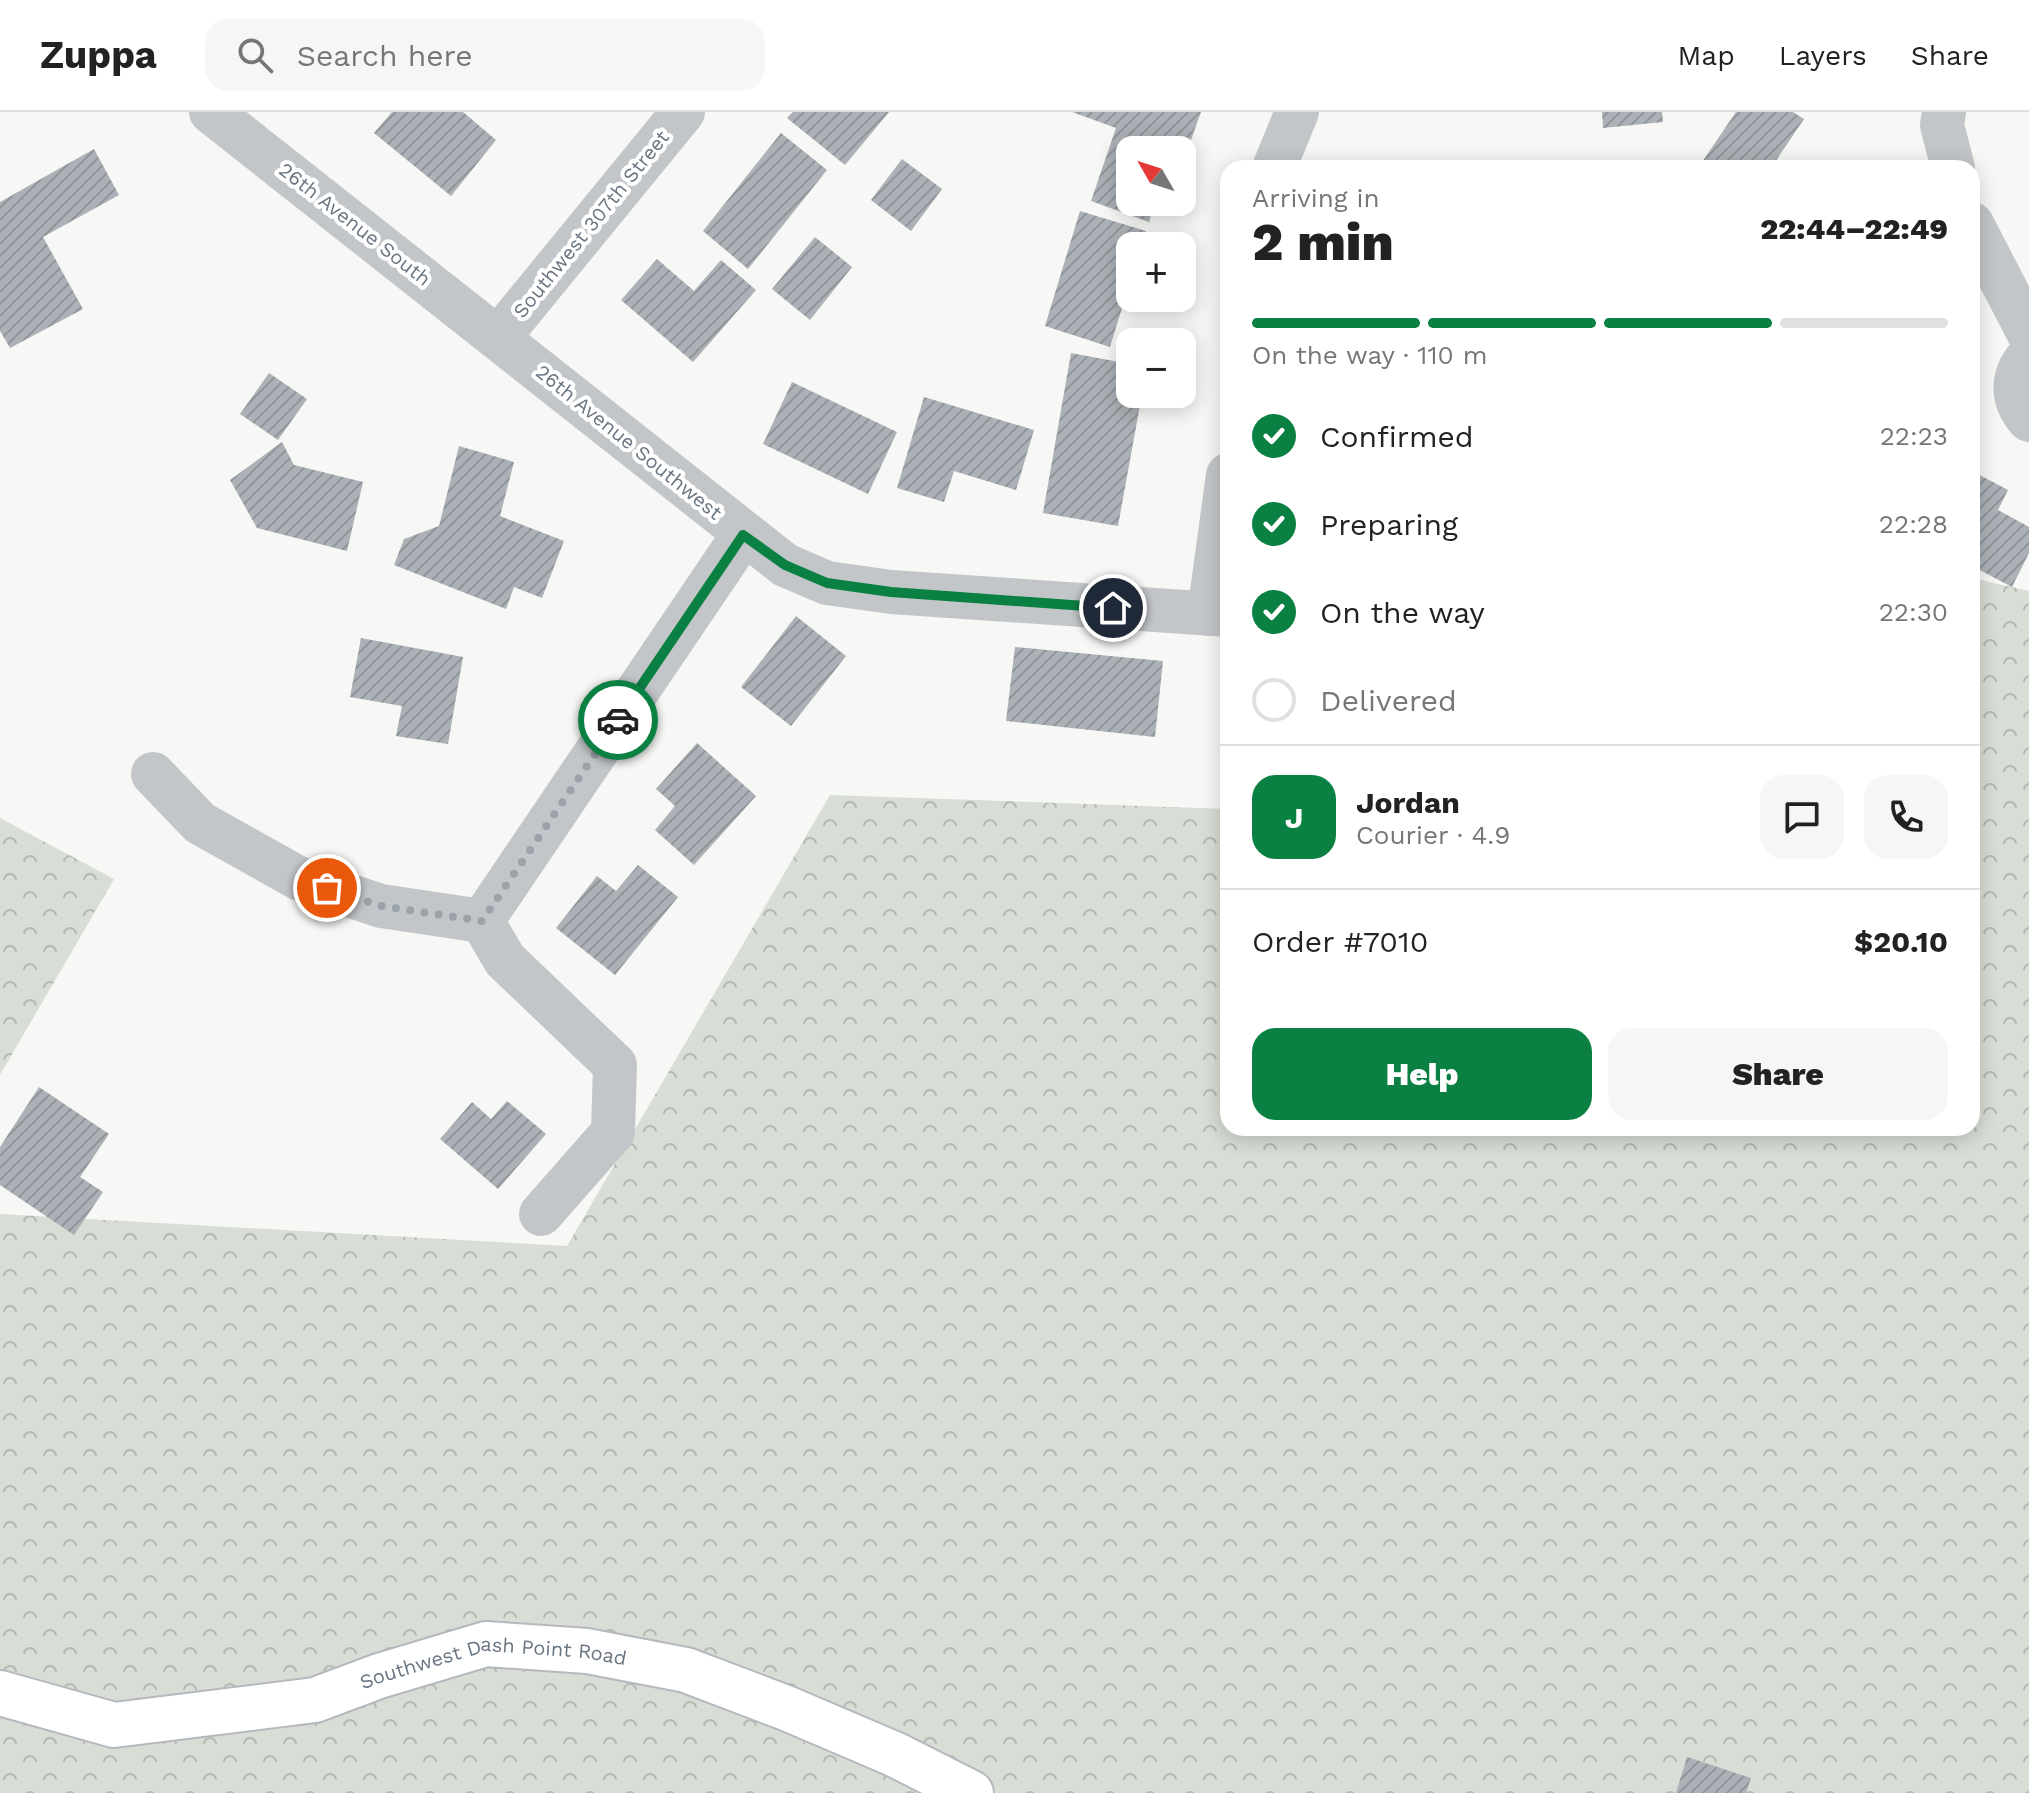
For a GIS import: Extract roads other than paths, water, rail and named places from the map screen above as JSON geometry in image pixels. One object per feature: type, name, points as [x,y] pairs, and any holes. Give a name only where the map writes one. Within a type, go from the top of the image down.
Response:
[{"type":"main road","name":"Southwest Dash Point Road","points":[[0,1693],[114,1725],[315,1700],[379,1676],[486,1644],[587,1651],[686,1670],[894,1754],[971,1793]]},
{"type":"street","name":"26th Avenue South","points":[[211,112],[499,337]]},
{"type":"street","name":"Southwest 307th Street","points":[[499,337],[683,112]]},
{"type":"street","points":[[1277,160],[1297,112]]},
{"type":"street","points":[[1944,112],[1942,125],[1946,160]]},
{"type":"street","points":[[1980,243],[2029,334]]},
{"type":"street","name":"26th Avenue Southwest","points":[[499,337],[743,535],[785,565],[827,583],[891,592],[1218,615]]},
{"type":"street","points":[[2029,356],[2019,369],[2015,382],[2019,408],[2029,420]]},
{"type":"street","points":[[482,921],[743,535]]},
{"type":"street","points":[[1218,615],[1220,587]]},
{"type":"street","points":[[153,774],[200,823],[300,879],[381,906],[482,921]]},
{"type":"street","points":[[482,921],[505,960],[615,1065],[613,1132],[541,1214]]}]
